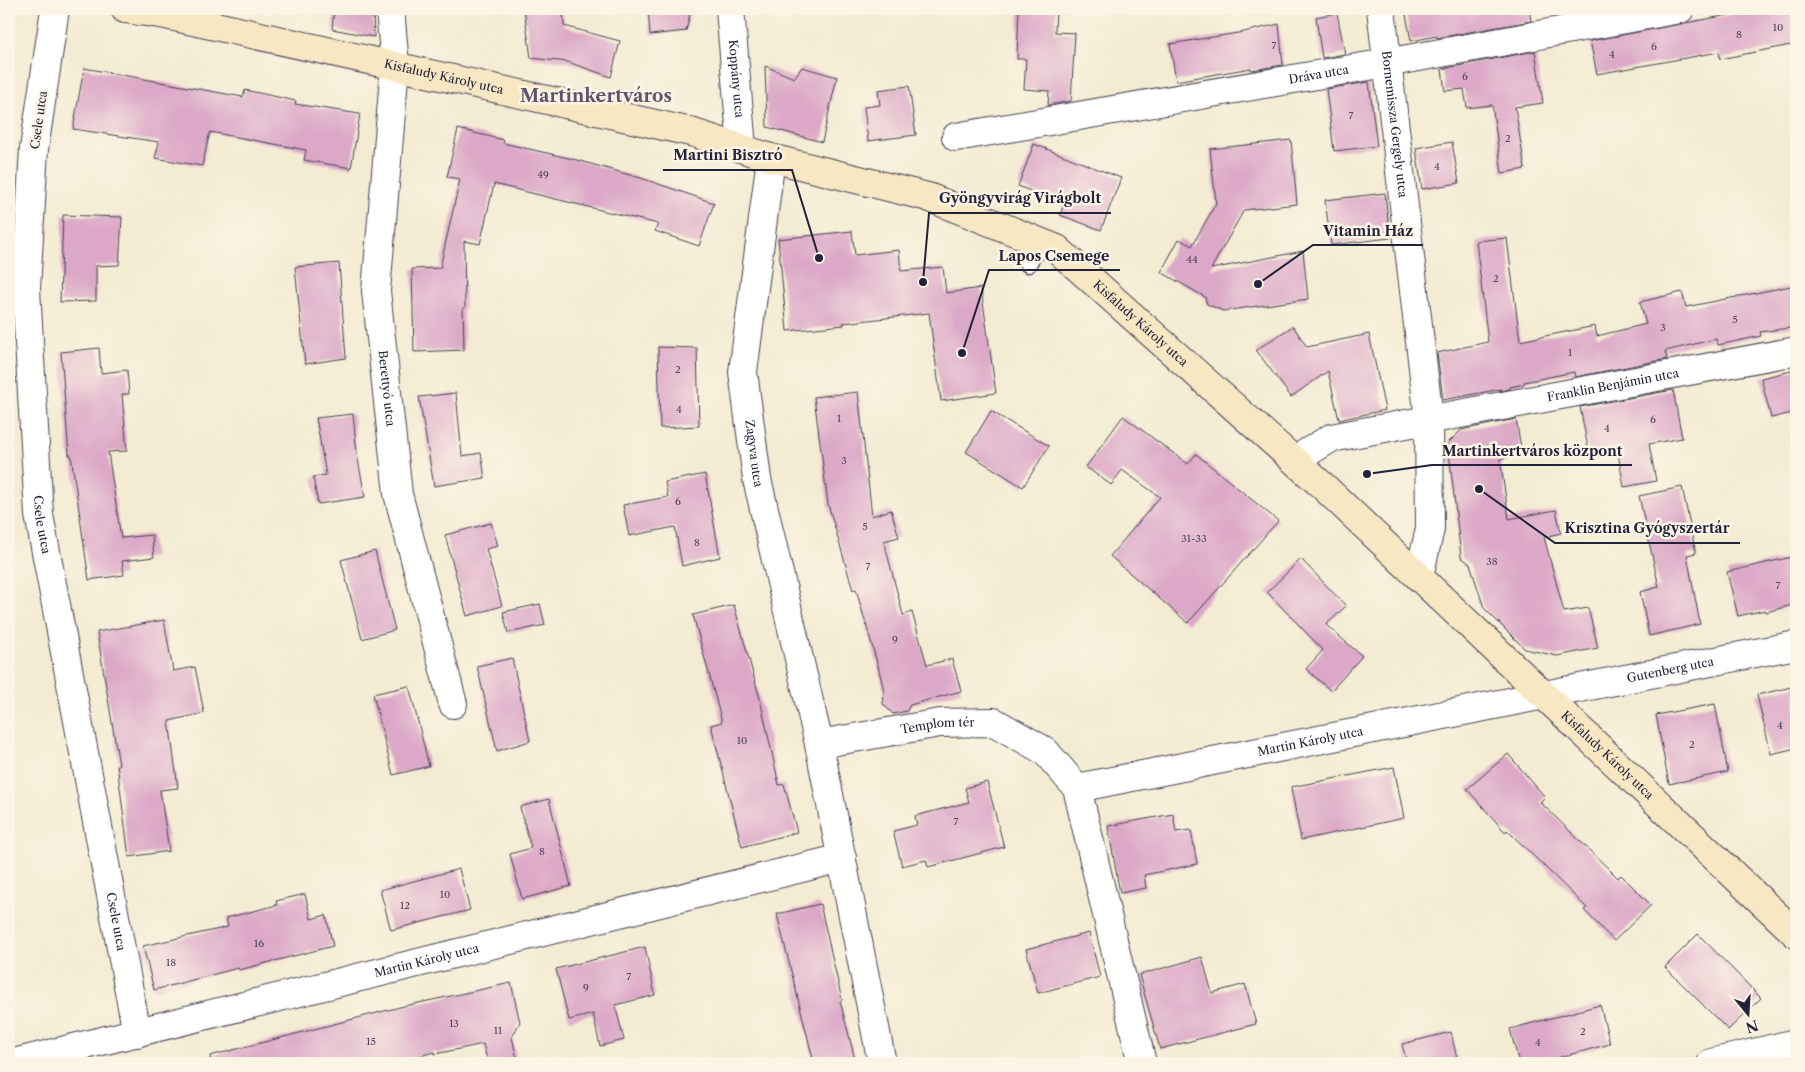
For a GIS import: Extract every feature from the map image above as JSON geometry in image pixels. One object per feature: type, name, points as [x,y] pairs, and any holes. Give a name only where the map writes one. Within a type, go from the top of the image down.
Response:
[{"type":"main road","name":"Kisfaludy Károly utca","points":[[125,9],[166,16],[691,132],[771,158],[928,197],[1034,253],[1057,249],[1295,460],[1796,934]]},
{"type":"street","name":"Csele utca","points":[[55,9],[34,149],[26,289],[39,515],[137,1033]]},
{"type":"street","name":"Berettyó utca","points":[[390,9],[395,66],[376,291],[398,494],[453,704]]},
{"type":"street","name":"Koppány utca","points":[[730,9],[742,148]]},
{"type":"street","name":"Bornemissza Gergely utca","points":[[1381,9],[1429,419]]},
{"type":"street","name":"Dráva utca","points":[[956,138],[1386,63],[1680,9]]},
{"type":"street","name":"Zagyva utca","points":[[771,158],[742,372],[757,479],[819,744]]},
{"type":"street","name":"Franklin Benjámin utca","points":[[1429,419],[1796,351]]},
{"type":"street","points":[[1295,460],[1331,438],[1429,419],[1430,529],[1419,576]]},
{"type":"street","name":"Gutenberg utca","points":[[1544,695],[1796,645]]},
{"type":"street","name":"Martin Károly utca","points":[[1077,788],[1544,695]]},
{"type":"street","name":"Templom tér","points":[[819,744],[940,724],[994,722],[1046,751],[1077,788],[1142,1063]]},
{"type":"street","points":[[819,744],[882,1063]]},
{"type":"street","name":"Martin Károly utca","points":[[13,1063],[59,1058],[137,1033],[842,858]]},
{"type":"street","points":[[1711,1063],[1796,1043]]},
{"type":"building","points":[[334,9],[373,9],[374,37],[332,29]]},
{"type":"building","points":[[524,9],[563,9],[564,26],[620,41],[611,77],[568,62],[531,58]]},
{"type":"building","points":[[648,9],[691,9],[686,31],[650,35]]},
{"type":"building","points":[[1019,9],[1056,9],[1055,32],[1075,33],[1071,101],[1048,105],[1049,91],[1024,89],[1026,59],[1017,59]]},
{"type":"building","points":[[1405,9],[1529,9],[1531,21],[1411,41]]},
{"type":"building","points":[[1760,9],[1796,9],[1796,44],[1720,59],[1719,52],[1597,74],[1590,41]]},
{"type":"building","points":[[1337,13],[1345,54],[1322,58],[1316,17]]},
{"type":"building","points":[[1279,24],[1283,65],[1251,70],[1251,68],[1176,81],[1170,44],[1244,32]]},
{"type":"building","points":[[1535,51],[1543,103],[1515,107],[1525,169],[1502,173],[1492,105],[1467,108],[1464,89],[1445,91],[1442,69]]},
{"type":"building","points":[[765,66],[794,78],[802,67],[837,77],[822,142],[767,127]]},
{"type":"building","points":[[84,68],[243,97],[245,90],[296,101],[295,104],[360,114],[351,168],[304,160],[306,150],[210,132],[202,166],[155,158],[159,142],[73,129]]},
{"type":"building","points":[[1369,82],[1377,146],[1334,151],[1326,89]]},
{"type":"building","points":[[909,86],[916,135],[868,141],[864,107],[880,105],[878,90]]},
{"type":"building","points":[[458,129],[504,140],[503,143],[573,159],[641,178],[714,203],[699,246],[655,231],[658,224],[494,184],[480,244],[464,241],[464,350],[414,352],[412,269],[440,268],[460,179],[447,177]]},
{"type":"building","points":[[1291,140],[1297,204],[1244,210],[1211,269],[1303,251],[1308,299],[1223,311],[1207,304],[1205,297],[1161,272],[1179,239],[1192,246],[1216,203],[1210,149]]},
{"type":"building","points":[[1452,142],[1459,183],[1422,189],[1416,148]]},
{"type":"building","points":[[1034,144],[1121,178],[1101,230],[1060,215],[1064,204],[1018,186]]},
{"type":"building","points":[[1385,193],[1390,238],[1331,245],[1325,200]]},
{"type":"building","points":[[63,215],[122,217],[119,265],[96,266],[96,301],[60,302]]},
{"type":"building","points":[[852,231],[855,255],[899,250],[901,271],[943,267],[946,293],[981,288],[996,393],[941,401],[929,313],[787,331],[778,239]]},
{"type":"building","points":[[1507,238],[1520,341],[1595,326],[1597,336],[1646,324],[1640,302],[1682,292],[1686,307],[1796,285],[1796,327],[1760,332],[1761,336],[1718,345],[1716,339],[1665,351],[1667,359],[1575,377],[1574,372],[1524,382],[1524,384],[1510,387],[1510,389],[1443,400],[1437,353],[1488,342],[1476,241]]},
{"type":"building","points":[[339,263],[346,358],[305,364],[295,267]]},
{"type":"building","points":[[1293,326],[1307,347],[1369,334],[1385,410],[1339,420],[1328,371],[1291,397],[1256,350]]},
{"type":"building","points":[[658,347],[697,348],[699,426],[660,428]]},
{"type":"building","points":[[99,348],[101,373],[127,370],[129,394],[122,394],[127,451],[108,452],[121,538],[152,535],[154,557],[122,561],[124,575],[89,580],[71,455],[69,455],[61,352]]},
{"type":"building","points":[[1796,370],[1796,412],[1771,418],[1761,378]]},
{"type":"building","points":[[1673,390],[1682,438],[1649,444],[1656,481],[1624,487],[1617,448],[1589,453],[1580,407]]},
{"type":"building","points":[[858,392],[872,516],[891,510],[899,537],[884,541],[903,615],[912,612],[927,665],[952,659],[961,691],[910,705],[907,711],[893,714],[883,704],[884,691],[878,666],[856,589],[853,590],[828,504],[814,397]]},
{"type":"building","points":[[456,393],[462,456],[481,453],[485,478],[434,486],[419,397]]},
{"type":"building","points":[[991,411],[1049,446],[1023,487],[966,452]]},
{"type":"building","points":[[353,414],[357,454],[365,497],[318,504],[313,477],[326,475],[316,418]]},
{"type":"building","points":[[1123,416],[1188,464],[1196,454],[1278,521],[1188,623],[1110,556],[1160,497],[1122,470],[1111,485],[1086,467]]},
{"type":"building","points":[[1516,419],[1522,454],[1500,459],[1509,519],[1556,510],[1561,533],[1544,537],[1564,612],[1588,608],[1598,648],[1557,656],[1525,649],[1484,608],[1470,564],[1461,557],[1448,443],[1461,430]]},
{"type":"building","points":[[705,474],[720,557],[682,566],[675,527],[629,536],[623,505],[668,497],[665,482]]},
{"type":"building","points":[[1682,487],[1696,553],[1687,555],[1700,624],[1649,636],[1640,592],[1659,587],[1639,496]]},
{"type":"building","points":[[491,523],[498,546],[486,549],[502,606],[467,616],[445,535]]},
{"type":"building","points":[[375,551],[395,630],[362,639],[341,560]]},
{"type":"building","points":[[1796,556],[1796,604],[1766,612],[1765,610],[1738,616],[1727,572]]},
{"type":"building","points":[[1301,559],[1346,606],[1326,625],[1362,656],[1331,691],[1306,669],[1323,650],[1267,592]]},
{"type":"building","points":[[540,604],[545,625],[508,633],[503,612]]},
{"type":"building","points":[[734,605],[760,699],[779,785],[784,784],[797,832],[742,847],[711,725],[722,722],[693,615]]},
{"type":"building","points":[[164,620],[173,671],[195,667],[204,713],[169,721],[178,788],[160,790],[169,851],[129,857],[117,765],[119,765],[97,632]]},
{"type":"building","points":[[512,658],[530,741],[497,751],[477,666]]},
{"type":"building","points":[[409,686],[429,766],[393,775],[373,694]]},
{"type":"building","points":[[1796,686],[1796,748],[1771,754],[1757,695]]},
{"type":"building","points":[[1715,704],[1728,772],[1669,784],[1656,715]]},
{"type":"building","points":[[1508,754],[1545,797],[1540,802],[1618,878],[1621,875],[1651,905],[1614,941],[1584,910],[1587,908],[1507,830],[1505,832],[1467,789]]},
{"type":"building","points":[[1394,767],[1404,818],[1301,840],[1291,787]]},
{"type":"building","points":[[987,782],[1004,847],[928,867],[926,860],[902,866],[893,831],[917,825],[915,816],[969,802],[965,788]]},
{"type":"building","points":[[549,799],[571,886],[522,899],[510,854],[531,848],[520,807]]},
{"type":"building","points":[[1173,814],[1176,832],[1191,830],[1197,864],[1144,875],[1146,888],[1120,893],[1108,826]]},
{"type":"building","points":[[459,869],[470,910],[391,930],[380,890]]},
{"type":"building","points":[[305,894],[311,919],[326,915],[333,946],[154,990],[143,946],[228,927],[226,918],[277,905],[276,901]]},
{"type":"building","points":[[820,904],[842,1000],[840,1001],[856,1063],[814,1063],[777,914]]},
{"type":"building","points":[[1089,933],[1100,977],[1038,993],[1026,949]]},
{"type":"building","points":[[1698,934],[1761,998],[1728,1030],[1665,967]]},
{"type":"building","points":[[645,947],[655,995],[615,1005],[624,1040],[600,1046],[593,1014],[569,1020],[556,969]]},
{"type":"building","points":[[1202,957],[1212,993],[1245,984],[1256,1024],[1160,1049],[1139,975]]},
{"type":"building","points":[[511,983],[520,1022],[512,1037],[518,1063],[488,1063],[483,1044],[435,1054],[435,1052],[390,1063],[211,1063],[210,1056],[400,1007]]},
{"type":"building","points":[[1600,1005],[1610,1044],[1538,1063],[1519,1063],[1510,1029]]},
{"type":"building","points":[[1451,1032],[1458,1063],[1407,1063],[1402,1044]]},
{"type":"place","name":"Martini Bisztró","points":[[819,258]]},
{"type":"place","name":"Gyöngyvirág Virágbolt","points":[[923,282]]},
{"type":"place","name":"Vitamin Ház","points":[[1258,284]]},
{"type":"place","name":"Lapos Csemege","points":[[962,353]]},
{"type":"place","name":"Martinkertváros központ","points":[[1367,474]]},
{"type":"place","name":"Krisztina Gyógyszertár","points":[[1479,489]]},
{"type":"district","name":"Martinkertváros","points":[[596,96]]}]
